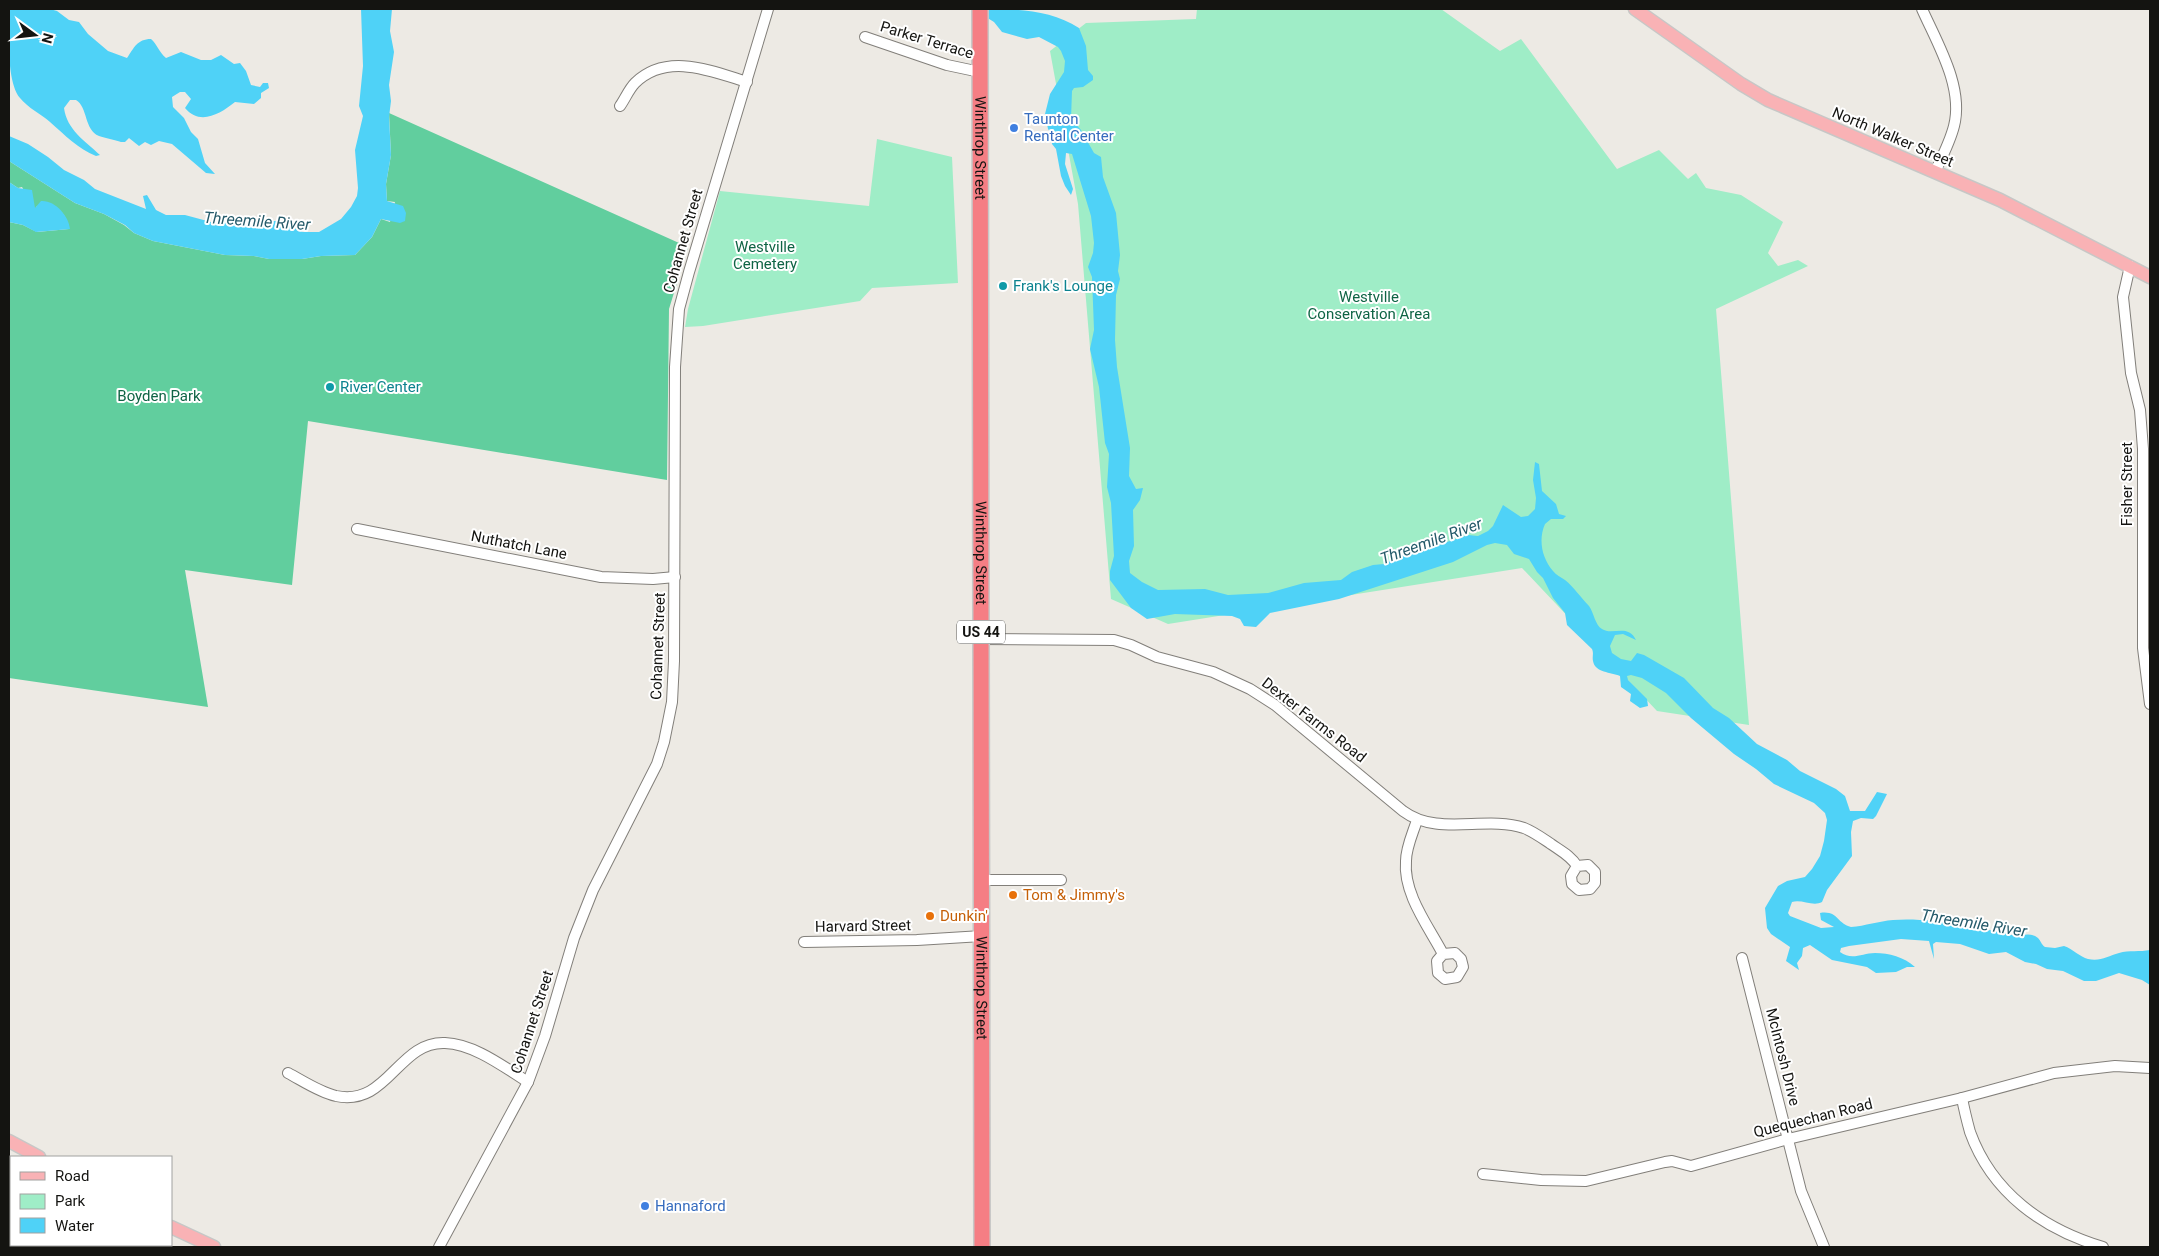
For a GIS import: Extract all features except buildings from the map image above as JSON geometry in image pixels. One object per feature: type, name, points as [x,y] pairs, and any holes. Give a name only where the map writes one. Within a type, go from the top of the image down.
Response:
[{"type":"highway","name":"Winthrop Street","points":[[980,12],[982,1247]]},
{"type":"main road","name":"North Walker Street","points":[[1634,9],[1733,79],[1768,100],[2031,214],[2150,277]]},
{"type":"main road","points":[[9,1141],[37,1156]]},
{"type":"main road","points":[[172,1227],[214,1247]]},
{"type":"street","name":"Cohannet Street","points":[[439,1247],[528,1082],[545,1036],[574,938],[590,898],[661,752],[672,702],[675,577],[675,367],[679,309],[700,232],[768,9]]},
{"type":"street","points":[[1922,9],[1944,60],[1952,84],[1955,106],[1955,124],[1935,172]]},
{"type":"street","name":"Parker Terrace","points":[[865,37],[947,65],[980,72]]},
{"type":"street","points":[[620,106],[636,83],[656,70],[676,65],[693,66],[747,82]]},
{"type":"street","name":"Fisher Street","points":[[2130,266],[2123,297],[2131,373],[2140,410],[2143,449],[2143,648],[2150,704]]},
{"type":"street","name":"Nuthatch Lane","points":[[357,529],[601,577],[653,579],[675,577]]},
{"type":"street","name":"Dexter Farms Road","points":[[981,639],[1114,640],[1131,645],[1157,657],[1202,668],[1228,677],[1250,688],[1275,705],[1403,811],[1417,820],[1432,823],[1498,825],[1524,828],[1567,855],[1577,866]]},
{"type":"street","points":[[1417,820],[1406,859],[1407,882],[1443,954]]},
{"type":"street","points":[[981,880],[1061,880]]},
{"type":"street","name":"Harvard Street","points":[[804,942],[917,940],[982,936]]},
{"type":"street","name":"McIntosh Drive","points":[[1742,958],[1806,1206],[1824,1247]]},
{"type":"street","points":[[288,1073],[326,1093],[338,1096],[354,1096],[370,1092],[420,1048],[446,1043],[459,1045],[480,1054],[528,1082]]},
{"type":"street","name":"Quequechan Road","points":[[1483,1174],[1586,1181],[1665,1162],[1672,1161],[1691,1166],[1788,1139],[2054,1074],[2115,1066],[2150,1068]]},
{"type":"street","points":[[1962,1098],[1970,1132],[1981,1155],[1993,1175],[2007,1192],[2051,1227],[2073,1238],[2103,1247]]},
{"type":"green space","name":"Westville Conservation Area","points":[[1197,9],[1441,9],[1500,51],[1521,39],[1617,169],[1659,150],[1688,179],[1696,173],[1706,188],[1741,195],[1783,222],[1768,253],[1778,266],[1798,260],[1808,266],[1716,309],[1749,725],[1657,711],[1522,568],[1168,624],[1111,599],[1078,204],[1050,51],[1086,23],[1196,19]]},
{"type":"green space","name":"Boyden Park","points":[[389,113],[688,247],[669,309],[667,480],[308,421],[292,585],[185,570],[208,707],[9,678],[9,222],[23,225],[37,232],[69,229],[65,217],[59,210],[37,206],[35,209],[22,187],[18,188],[9,182],[9,161],[75,203],[104,214],[134,233],[153,241],[225,255],[254,256],[269,259],[302,259],[321,256],[355,255],[372,237],[381,219],[390,222],[395,202],[387,201],[386,184],[391,155]]},
{"type":"green space","name":"Westville Cemetery","points":[[877,139],[952,157],[958,283],[872,288],[860,301],[703,326],[685,327],[688,309],[720,191],[869,206]]},
{"type":"water","points":[[9,9],[50,9],[57,11],[69,20],[79,22],[88,34],[108,51],[127,58],[139,42],[146,39],[151,39],[166,58],[181,52],[201,60],[211,60],[221,55],[234,64],[240,63],[246,71],[251,85],[260,87],[263,83],[268,83],[269,88],[261,93],[261,98],[254,104],[235,102],[217,114],[203,117],[191,113],[185,108],[191,99],[185,92],[180,92],[172,97],[173,107],[184,118],[191,132],[198,139],[205,163],[215,174],[206,173],[172,144],[159,141],[151,145],[145,142],[139,146],[129,138],[125,142],[121,142],[99,136],[94,133],[88,124],[80,103],[76,100],[70,100],[64,108],[69,123],[100,155],[96,156],[77,146],[20,98],[12,80],[10,68]]},
{"type":"water","points":[[361,9],[392,9],[390,31],[394,52],[389,85],[391,101],[389,117],[391,155],[386,184],[387,201],[403,206],[406,213],[405,221],[400,223],[381,219],[372,237],[355,255],[321,256],[302,259],[269,259],[254,256],[225,255],[153,241],[134,233],[125,225],[104,214],[75,203],[9,161],[9,136],[28,144],[64,170],[84,180],[95,189],[146,209],[143,196],[147,195],[156,210],[166,215],[185,215],[211,222],[230,223],[240,218],[261,225],[269,221],[280,221],[303,232],[319,232],[341,219],[357,196],[355,150],[363,116],[359,106],[363,66]]},
{"type":"water","points":[[973,9],[1028,11],[1067,21],[1079,28],[1086,46],[1088,70],[1093,76],[1093,80],[1083,87],[1074,88],[1072,91],[1071,119],[1081,130],[1094,153],[1101,157],[1103,177],[1116,213],[1120,255],[1118,271],[1120,279],[1116,295],[1115,340],[1117,367],[1130,448],[1129,476],[1136,489],[1143,488],[1140,500],[1133,510],[1134,546],[1129,561],[1130,573],[1158,590],[1205,589],[1228,595],[1268,593],[1304,583],[1341,580],[1352,572],[1373,565],[1384,564],[1402,554],[1420,551],[1468,535],[1478,536],[1493,526],[1503,505],[1521,517],[1528,516],[1535,509],[1536,498],[1533,480],[1535,462],[1539,464],[1542,491],[1556,504],[1559,514],[1566,516],[1563,519],[1551,519],[1545,524],[1542,536],[1542,549],[1549,566],[1589,606],[1596,622],[1602,629],[1606,631],[1629,632],[1636,640],[1623,634],[1615,635],[1610,646],[1612,653],[1621,659],[1631,661],[1637,653],[1644,655],[1684,678],[1713,708],[1729,718],[1757,744],[1845,796],[1850,811],[1865,811],[1877,792],[1887,794],[1873,819],[1861,818],[1853,821],[1851,832],[1852,856],[1827,890],[1822,902],[1815,904],[1800,901],[1792,902],[1788,913],[1790,916],[1821,928],[1834,927],[1821,920],[1820,913],[1834,915],[1851,927],[1907,919],[1953,923],[2012,935],[2032,935],[2038,938],[2045,947],[2055,948],[2064,946],[2092,960],[2123,952],[2150,950],[2150,985],[2142,980],[2119,973],[2096,981],[2084,981],[2063,971],[2047,969],[2025,962],[2006,952],[1989,954],[1960,944],[1936,942],[1933,944],[1934,959],[1929,941],[1901,939],[1849,946],[1841,948],[1840,952],[1849,956],[1875,953],[1891,955],[1901,958],[1915,967],[1907,967],[1896,972],[1876,973],[1867,967],[1832,960],[1810,945],[1803,948],[1802,956],[1797,963],[1799,970],[1786,961],[1790,947],[1771,934],[1767,928],[1765,908],[1778,886],[1787,881],[1805,877],[1812,869],[1820,856],[1824,841],[1827,820],[1825,813],[1814,803],[1774,784],[1691,718],[1666,693],[1642,678],[1631,675],[1627,676],[1628,680],[1647,699],[1648,706],[1640,708],[1630,701],[1631,694],[1621,687],[1620,676],[1600,670],[1594,665],[1592,649],[1567,625],[1565,613],[1553,598],[1543,578],[1529,559],[1514,554],[1507,545],[1495,543],[1487,545],[1453,562],[1339,599],[1270,613],[1256,627],[1244,626],[1240,619],[1232,616],[1175,614],[1147,619],[1131,608],[1110,580],[1114,556],[1111,503],[1107,487],[1109,454],[1105,443],[1099,387],[1090,349],[1094,330],[1092,277],[1088,267],[1094,243],[1091,216],[1072,154],[1066,153],[1065,164],[1073,189],[1071,195],[1065,186],[1045,114],[1050,94],[1064,72],[1065,61],[1058,47],[1039,37],[1027,39],[1002,32],[994,22]]},
{"type":"water","points":[[9,182],[18,188],[32,190],[35,208],[41,201],[46,201],[56,206],[64,214],[70,229],[36,232],[23,225],[9,222]]},
{"type":"place","name":"Taunton Rental Center","points":[[1014,128]]},
{"type":"place","name":"Frank's Lounge","points":[[1003,286]]},
{"type":"place","name":"River Center","points":[[330,387]]},
{"type":"place","name":"Tom & Jimmy's","points":[[1013,895]]},
{"type":"place","name":"Dunkin'","points":[[930,916]]},
{"type":"place","name":"Hannaford","points":[[645,1206]]},
{"type":"water label","name":"Threemile River","points":[[257,221]]},
{"type":"water label","name":"Threemile River","points":[[1431,541]]},
{"type":"water label","name":"Threemile River","points":[[1974,923]]}]
